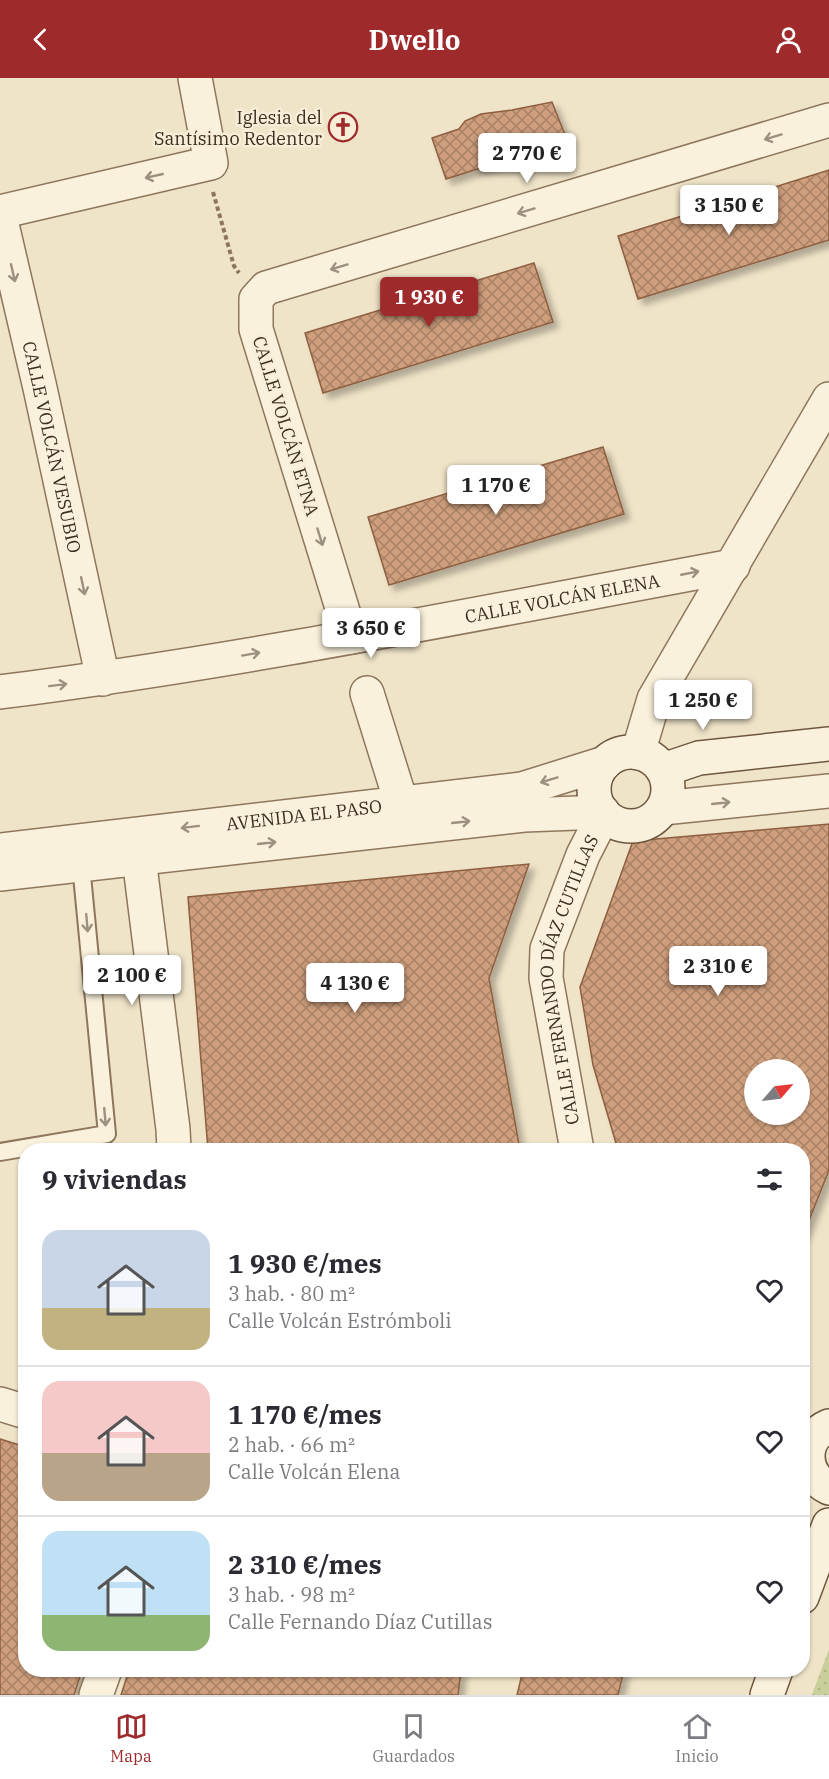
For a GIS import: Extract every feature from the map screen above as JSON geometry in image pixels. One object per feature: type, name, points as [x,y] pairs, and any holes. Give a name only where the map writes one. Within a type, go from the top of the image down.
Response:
[{"type":"street","points":[[0,214],[211,163],[195,78]]},
{"type":"street","points":[[256,299],[266,288],[829,120]]},
{"type":"street","name":"CALLE VOLCÁN VESUBIO","points":[[0,214],[43,399],[103,679]]},
{"type":"street","name":"CALLE VOLCÁN ETNA","points":[[256,299],[256,329],[351,637]]},
{"type":"street","points":[[829,399],[654,699],[650,761],[667,779],[668,789],[663,808],[656,817],[635,826],[613,821],[603,813],[597,803],[595,793],[599,772],[605,763],[615,756],[626,753],[650,761],[829,744]]},
{"type":"street","name":"CALLE VOLCÁN ELENA","points":[[0,692],[103,679],[351,637],[733,566]]},
{"type":"street","points":[[367,693],[400,802]]},
{"type":"street","points":[[756,750],[829,727]]},
{"type":"street","name":"AVENIDA EL PASO","points":[[0,850],[522,789],[605,763]]},
{"type":"street","points":[[663,808],[829,791]]},
{"type":"street","name":"AVENIDA EL PASO","points":[[0,874],[524,814],[603,813]]},
{"type":"street","name":"CALLE FERNANDO DÍAZ CUTILLAS","points":[[576,1143],[546,978],[547,949],[583,855],[603,813]]},
{"type":"street","points":[[139,858],[173,1143]]},
{"type":"street","points":[[0,1404],[18,1410]]},
{"type":"street","points":[[810,1444],[817,1429]]},
{"type":"street","points":[[810,1470],[818,1482],[829,1488]]},
{"type":"street","points":[[810,1576],[829,1525]]},
{"type":"street","points":[[96,1695],[102,1677]]},
{"type":"street","points":[[767,1695],[773,1677]]},
{"type":"lane","points":[[54,1143],[107,1134],[81,864]]},
{"type":"lane","points":[[0,1152],[18,1149]]},
{"type":"path","points":[[211,163],[208,176],[234,266],[256,299]]},
{"type":"green space","points":[[829,1649],[829,1695],[812,1695]]},
{"type":"building","points":[[552,102],[569,145],[507,165],[506,160],[446,179],[432,138],[459,129],[465,121],[481,114]]},
{"type":"building","points":[[829,170],[829,240],[638,299],[618,236]]},
{"type":"building","points":[[534,263],[553,322],[323,393],[305,333]]},
{"type":"building","points":[[603,447],[624,514],[389,585],[368,517]]},
{"type":"building","points":[[829,824],[829,1170],[810,1218],[810,1143],[616,1143],[593,1065],[580,987],[633,841]]},
{"type":"building","points":[[529,864],[489,978],[519,1143],[207,1143],[188,897]]},
{"type":"building","points":[[0,1439],[18,1445],[18,1677],[80,1677],[74,1695],[0,1695]]},
{"type":"building","points":[[127,1677],[460,1677],[458,1695],[121,1695]]},
{"type":"building","points":[[521,1677],[622,1677],[618,1695],[517,1695]]},
{"type":"place","name":"Iglesia del Santísimo Redentor","points":[[343,127]]}]
